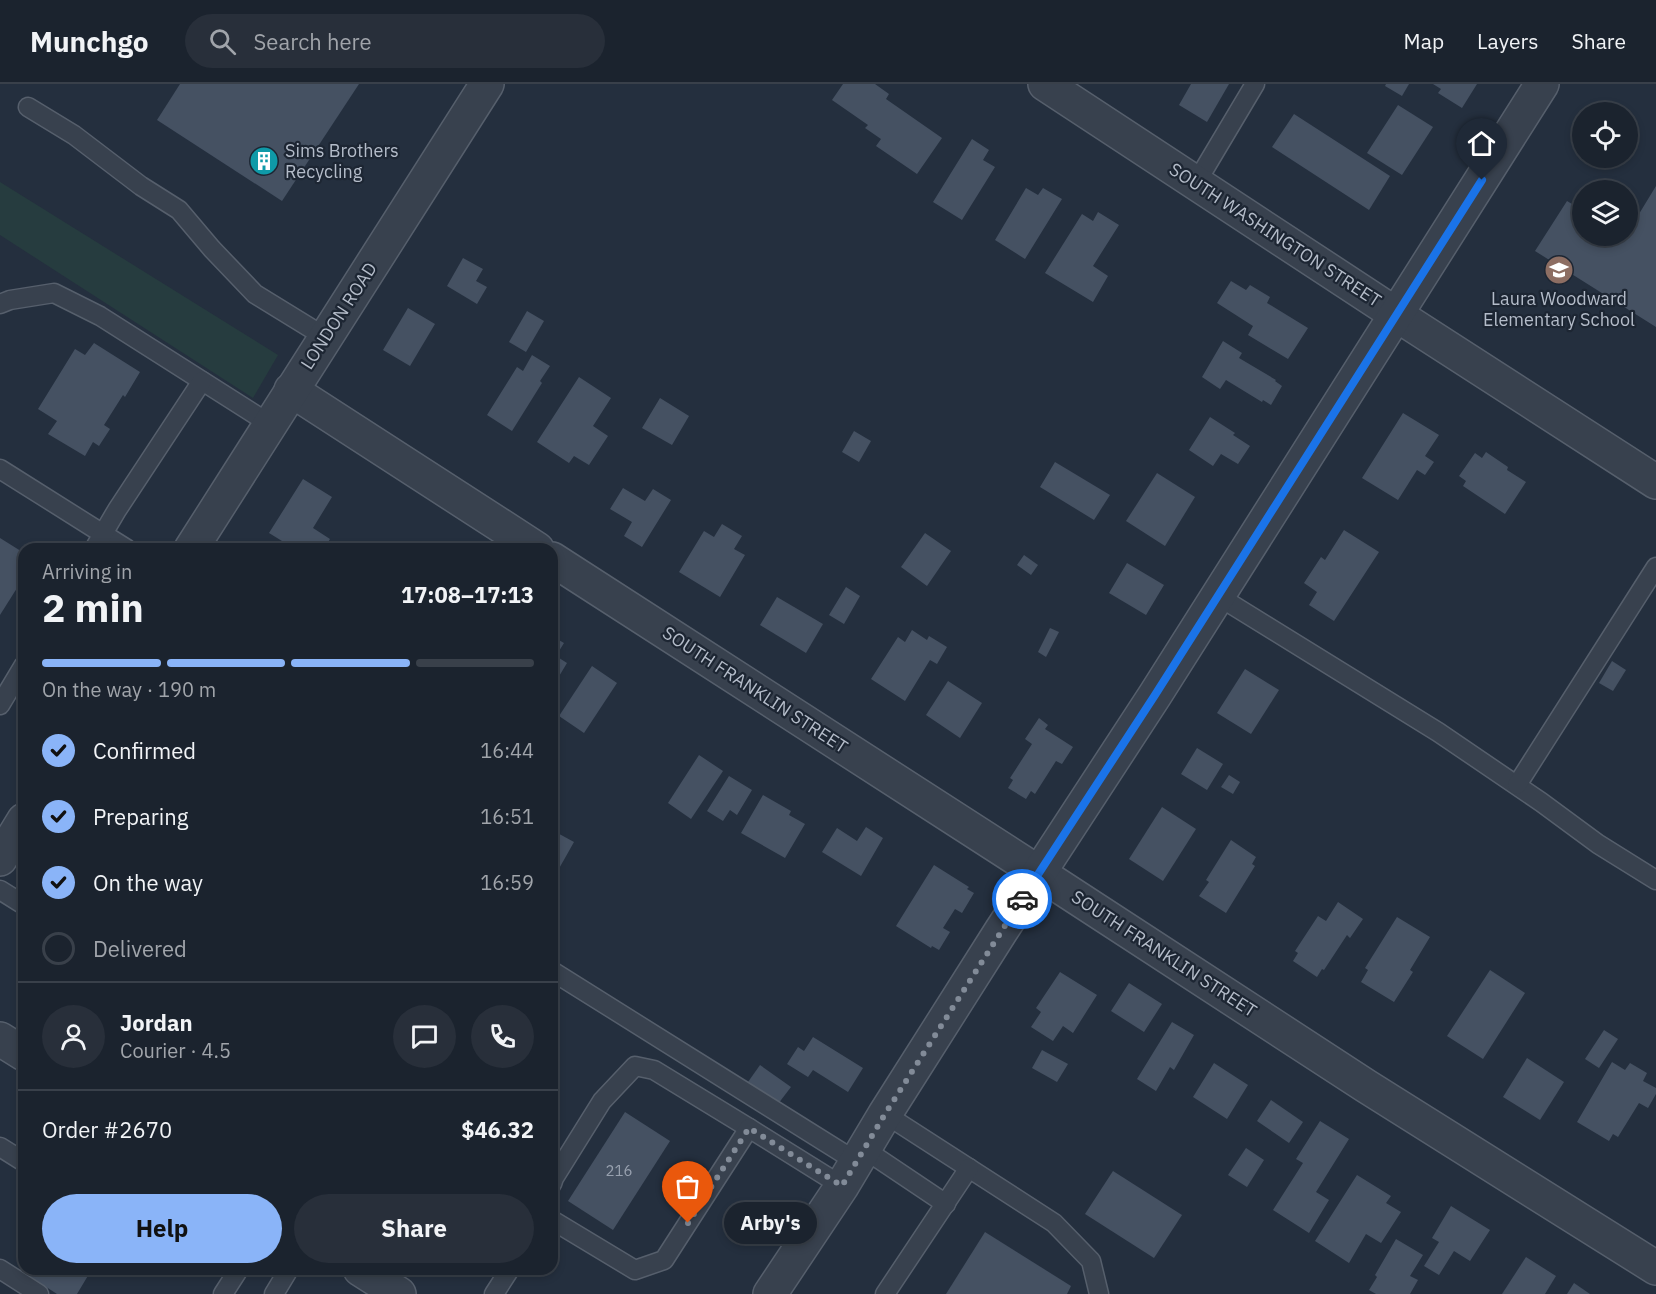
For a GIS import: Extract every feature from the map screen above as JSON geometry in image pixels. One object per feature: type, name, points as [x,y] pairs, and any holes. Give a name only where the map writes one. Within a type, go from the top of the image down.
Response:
[{"type":"street","name":"LONDON ROAD","points":[[195,543],[487,84]]},
{"type":"street","name":"SOUTH WASHINGTON STREET","points":[[1045,84],[1656,482]]},
{"type":"street","points":[[770,1294],[855,1166],[885,1114],[1001,931],[1155,695],[1542,84]]},
{"type":"street","points":[[291,390],[528,543]]},
{"type":"street","name":"SOUTH FRANKLIN STREET","points":[[558,563],[1366,1086],[1656,1268]]},
{"type":"street","points":[[0,859],[18,830]]},
{"type":"street","points":[[369,1275],[399,1294]]},
{"type":"lane","points":[[1196,183],[1255,84]]},
{"type":"lane","points":[[28,107],[74,135],[141,186],[179,210],[255,294],[325,337]]},
{"type":"lane","points":[[0,304],[10,300],[54,293],[100,316],[270,424]]},
{"type":"lane","points":[[0,469],[98,541],[202,381]]},
{"type":"lane","points":[[1517,785],[1656,567]]},
{"type":"lane","points":[[1218,596],[1438,732],[1517,785],[1598,844],[1656,880]]},
{"type":"lane","points":[[0,705],[18,675]]},
{"type":"lane","points":[[0,890],[18,901]]},
{"type":"lane","points":[[558,975],[855,1166]]},
{"type":"lane","points":[[558,1172],[602,1101],[635,1066],[654,1070],[749,1128],[855,1166],[946,1203]]},
{"type":"lane","points":[[885,1114],[1054,1223],[1091,1261],[1099,1294]]},
{"type":"lane","points":[[558,1224],[635,1270],[664,1260],[749,1128]]},
{"type":"lane","points":[[0,1147],[18,1158]]},
{"type":"lane","points":[[885,1294],[969,1168]]},
{"type":"lane","points":[[0,1269],[39,1294]]},
{"type":"lane","points":[[223,1294],[235,1275]]},
{"type":"lane","points":[[274,1294],[285,1275]]},
{"type":"lane","points":[[494,1294],[506,1275]]},
{"type":"green space","points":[[0,182],[278,355],[253,398],[0,235]]},
{"type":"building","name":"Sims Brothers Recycling","points":[[180,84],[359,84],[282,201],[157,120]]},
{"type":"building","points":[[843,84],[875,84],[889,94],[886,99],[942,138],[917,174],[876,146],[881,139],[865,128],[868,125],[832,100]]},
{"type":"building","points":[[1191,84],[1229,84],[1207,122],[1179,105]]},
{"type":"building","points":[[1386,84],[1409,84],[1402,96],[1385,86]]},
{"type":"building","points":[[1433,84],[1477,84],[1462,108],[1438,93],[1441,89]]},
{"type":"building","points":[[1398,105],[1433,127],[1402,175],[1367,153]]},
{"type":"building","points":[[1294,114],[1390,176],[1369,210],[1272,147]]},
{"type":"building","points":[[972,139],[989,150],[983,160],[995,167],[962,220],[933,202]]},
{"type":"building","points":[[1656,186],[1656,327],[1535,251],[1567,201],[1572,204],[1572,246],[1638,246],[1638,216]]},
{"type":"building","points":[[1026,188],[1038,195],[1043,188],[1062,199],[1025,259],[995,240]]},
{"type":"building","points":[[1098,212],[1119,225],[1093,266],[1108,276],[1093,302],[1045,273],[1082,214],[1093,221]]},
{"type":"building","points":[[463,258],[483,269],[476,281],[487,287],[477,304],[447,286]]},
{"type":"building","points":[[1231,281],[1246,290],[1250,285],[1270,297],[1267,303],[1308,328],[1288,359],[1248,335],[1253,326],[1217,303]]},
{"type":"building","points":[[408,308],[435,324],[410,366],[383,350]]},
{"type":"building","points":[[527,311],[544,321],[526,352],[509,342]]},
{"type":"building","points":[[1223,341],[1242,353],[1239,358],[1282,386],[1271,405],[1226,380],[1220,389],[1202,377]]},
{"type":"building","points":[[94,343],[140,372],[104,425],[110,429],[99,446],[93,442],[85,456],[48,434],[57,421],[38,409],[75,349],[85,355]]},
{"type":"building","points":[[532,355],[550,366],[512,431],[487,415],[517,367],[523,371]]},
{"type":"building","points":[[579,377],[611,398],[593,426],[608,436],[589,465],[574,456],[569,463],[537,442]]},
{"type":"building","points":[[660,398],[689,416],[672,445],[642,428]]},
{"type":"building","points":[[1403,413],[1439,435],[1425,456],[1434,462],[1425,475],[1417,470],[1398,500],[1362,478]]},
{"type":"building","points":[[1210,417],[1250,446],[1238,464],[1221,454],[1213,466],[1189,450]]},
{"type":"building","points":[[854,431],[871,441],[859,462],[842,452]]},
{"type":"building","points":[[1486,452],[1526,482],[1505,514],[1463,486],[1466,481],[1459,476],[1475,453],[1482,458]]},
{"type":"building","points":[[1055,462],[1110,495],[1094,520],[1040,487]]},
{"type":"building","points":[[1157,473],[1195,497],[1165,546],[1126,521]]},
{"type":"building","points":[[303,479],[332,497],[313,528],[330,539],[328,543],[285,543],[269,533]]},
{"type":"building","points":[[623,488],[645,501],[653,489],[671,500],[642,547],[624,536],[632,522],[610,509]]},
{"type":"building","points":[[722,524],[742,536],[734,549],[745,555],[720,597],[679,572],[704,531],[714,537]]},
{"type":"building","points":[[1344,530],[1379,552],[1334,621],[1309,605],[1317,592],[1304,583],[1321,557],[1325,560]]},
{"type":"building","points":[[925,533],[951,551],[927,586],[901,567]]},
{"type":"building","points":[[0,538],[18,549],[18,586],[0,615]]},
{"type":"building","points":[[1024,555],[1038,565],[1031,575],[1017,565]]},
{"type":"building","points":[[1127,563],[1164,585],[1146,615],[1109,593]]},
{"type":"building","points":[[846,587],[860,596],[844,624],[829,615]]},
{"type":"building","points":[[777,597],[823,624],[806,653],[760,625]]},
{"type":"building","points":[[1050,628],[1059,632],[1046,657],[1038,652]]},
{"type":"building","points":[[912,630],[927,640],[929,636],[947,647],[937,664],[930,660],[905,701],[871,679],[898,637],[905,642]]},
{"type":"building","points":[[558,640],[564,643],[558,653]]},
{"type":"building","points":[[558,657],[567,663],[558,678]]},
{"type":"building","points":[[1612,661],[1626,670],[1613,691],[1599,683]]},
{"type":"building","points":[[592,666],[617,683],[584,733],[559,716]]},
{"type":"building","points":[[1245,669],[1279,690],[1251,734],[1217,713]]},
{"type":"building","points":[[948,681],[982,703],[960,738],[926,715]]},
{"type":"building","points":[[1039,718],[1048,725],[1045,729],[1073,747],[1062,764],[1056,761],[1035,794],[1031,791],[1026,799],[1008,788],[1013,780],[1010,778],[1032,744],[1025,739]]},
{"type":"building","points":[[1197,748],[1223,764],[1207,790],[1181,774]]},
{"type":"building","points":[[699,755],[723,771],[691,819],[668,803]]},
{"type":"building","points":[[1229,775],[1240,782],[1233,794],[1221,787]]},
{"type":"building","points":[[729,776],[752,790],[737,815],[730,810],[723,821],[707,811]]},
{"type":"building","points":[[763,795],[791,811],[789,815],[805,824],[785,858],[741,833]]},
{"type":"building","points":[[1162,807],[1196,829],[1163,881],[1129,859]]},
{"type":"building","points":[[866,827],[883,838],[861,876],[822,852],[837,828],[857,841]]},
{"type":"building","points":[[558,833],[574,842],[558,870]]},
{"type":"building","points":[[1231,840],[1256,857],[1252,864],[1255,866],[1226,913],[1199,896],[1209,882],[1206,880]]},
{"type":"building","points":[[934,865],[969,887],[967,889],[974,893],[962,913],[955,909],[943,928],[950,932],[939,950],[932,946],[931,948],[896,926]]},
{"type":"building","points":[[1338,902],[1363,919],[1350,938],[1347,935],[1317,977],[1293,961],[1298,953],[1295,951],[1318,916],[1326,921]]},
{"type":"building","points":[[1397,917],[1430,937],[1410,970],[1413,972],[1394,1002],[1361,982],[1368,970],[1365,968]]},
{"type":"building","points":[[1490,970],[1525,993],[1483,1059],[1447,1036]]},
{"type":"building","points":[[1060,972],[1097,995],[1073,1033],[1063,1026],[1053,1041],[1031,1027],[1041,1012],[1036,1008]]},
{"type":"building","points":[[1129,983],[1162,1004],[1144,1032],[1111,1011]]},
{"type":"building","points":[[1172,1022],[1194,1035],[1174,1070],[1170,1067],[1156,1091],[1137,1079]]},
{"type":"building","points":[[1604,1030],[1618,1039],[1599,1068],[1585,1059]]},
{"type":"building","points":[[813,1037],[863,1068],[848,1092],[813,1070],[808,1077],[787,1064],[798,1047],[804,1051]]},
{"type":"building","points":[[1042,1050],[1068,1064],[1057,1082],[1032,1068]]},
{"type":"building","points":[[1527,1058],[1564,1082],[1540,1120],[1503,1097]]},
{"type":"building","points":[[1612,1062],[1625,1070],[1630,1063],[1647,1073],[1643,1081],[1656,1088],[1656,1094],[1648,1108],[1639,1103],[1618,1137],[1613,1134],[1609,1141],[1577,1122]]},
{"type":"building","points":[[1214,1063],[1248,1085],[1227,1119],[1193,1097]]},
{"type":"building","points":[[760,1065],[791,1087],[778,1104],[748,1082]]},
{"type":"building","points":[[1271,1100],[1303,1122],[1289,1143],[1257,1121]]},
{"type":"building","points":[[625,1112],[670,1141],[613,1230],[568,1201]]},
{"type":"building","points":[[1320,1121],[1349,1139],[1316,1192],[1329,1200],[1309,1233],[1273,1210],[1303,1163],[1296,1159]]},
{"type":"building","points":[[1246,1148],[1264,1160],[1247,1187],[1228,1175]]},
{"type":"building","points":[[1113,1171],[1182,1215],[1154,1258],[1085,1214]]},
{"type":"building","points":[[1357,1175],[1391,1196],[1386,1203],[1401,1212],[1381,1243],[1366,1234],[1349,1263],[1315,1241]]},
{"type":"building","points":[[1451,1206],[1490,1230],[1470,1261],[1454,1251],[1439,1275],[1424,1266],[1439,1242],[1432,1238]]},
{"type":"building","points":[[985,1232],[1071,1286],[1067,1294],[946,1294]]},
{"type":"building","points":[[1396,1239],[1423,1255],[1410,1276],[1418,1280],[1410,1294],[1376,1294],[1369,1290]]},
{"type":"building","points":[[1526,1257],[1556,1276],[1545,1294],[1502,1294]]},
{"type":"building","points":[[28,1275],[88,1275],[77,1294],[57,1294]]},
{"type":"building","points":[[1574,1283],[1590,1294],[1567,1294]]},
{"type":"way so far","points":[[688,1223],[749,1128],[842,1186],[885,1114],[1022,899]]},
{"type":"place","name":"Sims Brothers Recycling","points":[[264,161]]},
{"type":"place","name":"Laura Woodward Elementary School","points":[[1559,270]]},
{"type":"place","name":"Arby's","points":[[688,1223]]},
{"type":"route","points":[[1022,899],[1155,695],[1482,180]]}]
